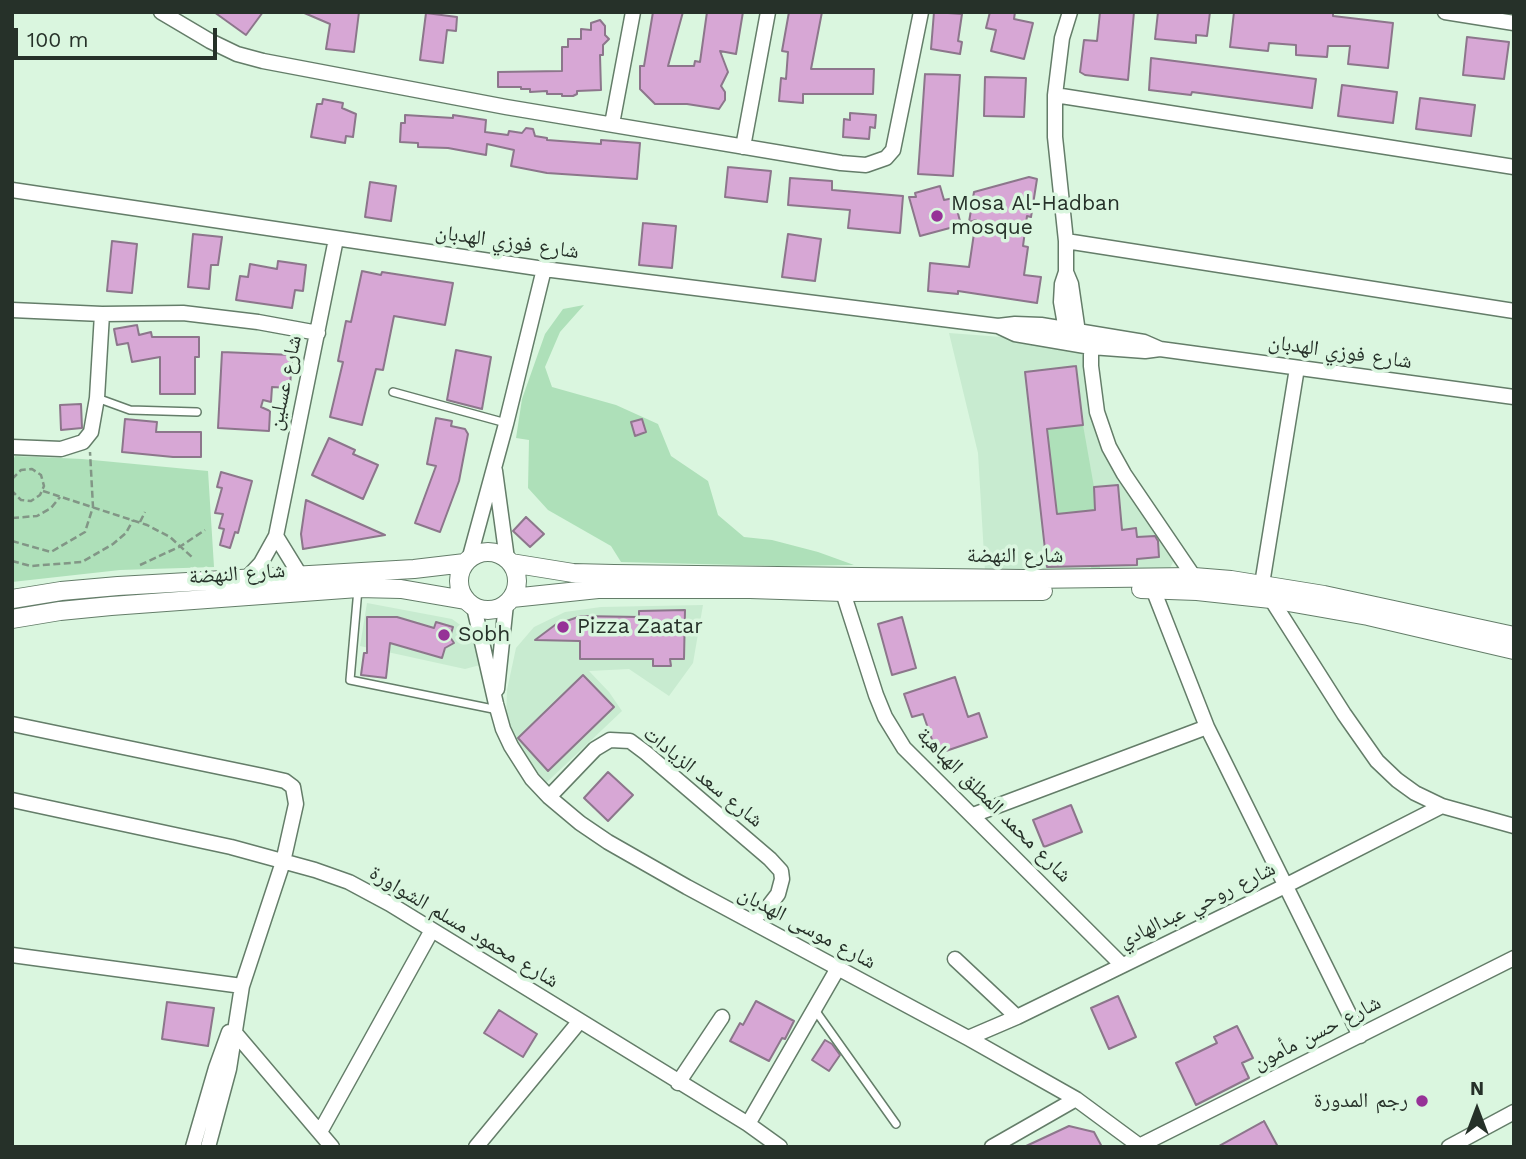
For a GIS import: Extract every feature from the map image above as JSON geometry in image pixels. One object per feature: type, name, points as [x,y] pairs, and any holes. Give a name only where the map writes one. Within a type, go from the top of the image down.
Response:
[{"type":"street","points":[[161,12],[237,54],[264,61],[479,102],[866,165],[886,158],[893,150],[921,12]]},
{"type":"street","points":[[612,124],[632,12]]},
{"type":"street","points":[[743,147],[768,12]]},
{"type":"street","points":[[1041,325],[1051,320],[1058,312],[1066,272],[1066,241],[1055,137],[1055,95],[1062,38],[1070,12]]},
{"type":"street","points":[[1445,12],[1514,23]]},
{"type":"street","points":[[1055,95],[1514,167]]},
{"type":"street","name":"شارع فوزي الهدبان","points":[[12,190],[544,269],[998,326],[1041,325],[1076,339]]},
{"type":"street","name":"شارع عسلين","points":[[248,577],[261,564],[276,536],[336,239]]},
{"type":"street","points":[[1066,241],[1514,311]]},
{"type":"street","points":[[495,463],[509,561],[517,580],[509,601],[490,610],[470,603],[459,585],[461,570],[467,562],[506,424],[544,269]]},
{"type":"street","points":[[1066,272],[1071,284],[1076,339]]},
{"type":"street","points":[[1061,302],[1076,339],[1091,366],[1097,412],[1109,447],[1124,474],[1194,577]]},
{"type":"street","points":[[12,310],[102,314],[183,313],[318,333]]},
{"type":"street","points":[[12,447],[61,449],[83,442],[91,432],[97,398],[102,314]]},
{"type":"street","name":"شارع فوزي الهدبان","points":[[998,326],[1015,334],[1144,342],[1160,349],[1514,397]]},
{"type":"street","points":[[1297,368],[1267,592],[1377,761],[1415,793],[1442,806],[1514,826]]},
{"type":"street","points":[[276,536],[300,575]]},
{"type":"street","points":[[467,562],[484,553],[492,553],[509,561]]},
{"type":"street","name":"شارع النهضة","points":[[509,561],[573,573],[841,585],[1267,592],[1398,610],[1514,636]]},
{"type":"street","name":"شارع النهضة","points":[[12,598],[61,591],[248,577],[414,569],[467,562]]},
{"type":"street","name":"شارع النهضة","points":[[509,601],[598,589],[750,589],[1024,579],[1194,577],[1514,650]]},
{"type":"street","name":"شارع محمد المطلق الهباهبة","points":[[841,585],[876,695],[904,748],[1122,965]]},
{"type":"street","name":"شارع النهضة","points":[[12,620],[60,611],[111,606],[358,588],[401,589],[470,603]]},
{"type":"street","points":[[1153,589],[1207,727],[1360,1036]]},
{"type":"street","name":"شارع موسى الهدبان","points":[[497,707],[509,601]]},
{"type":"street","name":"شارع موسى الهدبان","points":[[470,603],[503,729],[521,764],[549,797],[608,842],[1076,1099],[1140,1146]]},
{"type":"street","points":[[12,724],[285,781],[293,787],[296,799],[283,862],[242,986],[201,1144]]},
{"type":"street","points":[[973,815],[1207,727]]},
{"type":"street","name":"شارع سعد الزيادات","points":[[549,797],[595,749],[610,740],[630,741],[770,859],[780,871],[782,879],[778,894],[768,907],[750,921]]},
{"type":"street","name":"شارع محمود مسلم الشواورة","points":[[12,800],[207,842],[315,870],[349,882],[748,1124],[780,1147]]},
{"type":"street","name":"شارع روحي عبدالهادي","points":[[968,1038],[1017,1017],[1285,887],[1442,806]]},
{"type":"street","points":[[320,1132],[432,930]]},
{"type":"street","points":[[12,955],[242,986]]},
{"type":"street","name":"شارع حسن مأمون","points":[[1140,1146],[1514,958]]},
{"type":"street","points":[[954,959],[1017,1017]]},
{"type":"street","points":[[748,1124],[838,968]]},
{"type":"street","points":[[209,1116],[221,1103],[236,1034],[237,1011]]},
{"type":"street","points":[[678,1083],[722,1017]]},
{"type":"street","points":[[477,1147],[579,1022]]},
{"type":"street","points":[[236,1034],[332,1147]]},
{"type":"street","points":[[992,1147],[1076,1099]]},
{"type":"street","points":[[1449,1147],[1514,1112]]},
{"type":"lane","points":[[393,392],[506,424]]},
{"type":"lane","points":[[97,398],[130,410],[197,412]]},
{"type":"lane","points":[[358,588],[351,680],[497,707]]},
{"type":"lane","points":[[815,1010],[896,1124]]},
{"type":"path","points":[[12,541],[51,552],[85,532],[93,507],[91,455],[83,442]]},
{"type":"path","points":[[12,480],[21,470],[32,469],[43,480],[43,491],[36,499],[26,502],[16,497],[12,491]]},
{"type":"path","points":[[43,491],[140,522],[170,537],[193,558]]},
{"type":"path","points":[[12,519],[37,516],[51,508],[60,497]]},
{"type":"path","points":[[140,522],[145,512]]},
{"type":"path","points":[[12,561],[31,566],[82,562],[113,544],[126,533],[133,520]]},
{"type":"path","points":[[140,565],[180,546],[205,530]]},
{"type":"shaded area","points":[[584,305],[560,332],[545,367],[552,387],[616,405],[658,424],[671,456],[708,481],[718,515],[744,537],[772,540],[854,565],[621,562],[611,546],[548,510],[528,488],[529,440],[516,438],[522,399],[545,334],[563,309]]},
{"type":"shaded area","points":[[949,333],[1015,338],[1073,348],[1082,354],[1086,365],[1091,416],[1104,451],[1127,492],[1173,556],[1170,568],[1161,575],[985,572],[978,453]]},
{"type":"shaded area","points":[[1083,425],[1094,487],[1100,568],[1091,568],[1085,511],[1057,514],[1047,429]]},
{"type":"shaded area","points":[[15,456],[82,459],[208,471],[214,567],[120,570],[12,582],[12,462]]},
{"type":"shaded area","points":[[367,603],[452,619],[473,634],[480,665],[465,669],[360,646]]},
{"type":"shaded area","points":[[703,605],[693,663],[669,696],[629,669],[589,671],[622,711],[546,783],[514,742],[506,721],[507,690],[516,648],[534,627],[565,612],[601,607]]},
{"type":"building","points":[[214,12],[263,12],[246,35]]},
{"type":"building","points":[[302,12],[359,12],[354,52],[326,49],[330,24]]},
{"type":"building","points":[[653,12],[683,12],[668,66],[694,66],[695,61],[700,62],[707,12],[743,12],[736,54],[720,51],[728,72],[721,86],[725,92],[725,100],[719,109],[687,104],[655,104],[640,89],[640,66],[644,66]]},
{"type":"building","points":[[789,12],[822,12],[811,69],[874,69],[873,94],[803,94],[803,103],[779,101],[781,78],[786,79],[788,52],[782,51]]},
{"type":"building","points":[[934,12],[962,14],[958,41],[962,42],[960,54],[931,49]]},
{"type":"building","points":[[990,12],[1015,12],[1014,19],[1033,23],[1024,59],[991,51],[996,30],[986,28]]},
{"type":"building","points":[[1100,12],[1134,12],[1128,80],[1085,75],[1080,72],[1084,40],[1097,41]]},
{"type":"building","points":[[1158,12],[1210,12],[1207,36],[1196,35],[1196,43],[1155,39]]},
{"type":"building","points":[[1234,12],[1333,12],[1333,16],[1393,23],[1388,68],[1348,64],[1350,46],[1328,46],[1327,57],[1296,55],[1296,45],[1269,43],[1268,51],[1230,47]]},
{"type":"building","points":[[426,13],[457,17],[456,31],[447,30],[443,63],[420,60]]},
{"type":"building","points":[[600,20],[609,39],[603,45],[603,55],[600,55],[601,90],[577,91],[573,96],[562,96],[547,94],[547,91],[530,92],[530,89],[521,87],[498,87],[498,72],[562,71],[562,47],[568,47],[568,39],[581,39],[581,29],[591,30],[591,23]]},
{"type":"building","points":[[1467,37],[1509,42],[1504,79],[1463,75]]},
{"type":"building","points":[[1151,58],[1316,79],[1312,108],[1192,92],[1191,95],[1149,90]]},
{"type":"building","points":[[925,74],[960,75],[953,176],[918,174]]},
{"type":"building","points":[[985,77],[1026,78],[1024,117],[984,116]]},
{"type":"building","points":[[1342,85],[1397,92],[1393,123],[1338,116]]},
{"type":"building","points":[[1420,98],[1475,105],[1471,136],[1416,129]]},
{"type":"building","points":[[323,99],[343,103],[342,108],[356,114],[353,137],[346,136],[345,143],[311,137],[317,104],[322,104]]},
{"type":"building","points":[[850,113],[876,115],[875,128],[870,127],[869,139],[843,137],[844,119],[850,120]]},
{"type":"building","points":[[405,115],[453,118],[453,115],[486,120],[485,132],[508,135],[509,131],[522,133],[526,128],[533,129],[535,136],[547,140],[601,144],[601,140],[640,143],[637,179],[547,173],[511,166],[514,150],[487,144],[486,155],[448,148],[418,147],[418,143],[400,142],[401,123],[405,123]]},
{"type":"building","points":[[728,167],[771,171],[767,202],[725,197]]},
{"type":"building","points":[[1029,177],[1037,179],[1031,217],[1027,216],[1023,246],[1028,247],[1024,275],[1041,277],[1037,303],[958,291],[958,294],[928,291],[930,263],[969,267],[976,220],[969,222],[974,192]]},
{"type":"building","points":[[790,178],[832,181],[832,190],[903,196],[900,233],[848,228],[850,210],[788,205]]},
{"type":"building","points":[[370,182],[396,186],[391,221],[365,217]]},
{"type":"building","name":"Mosa Al-Hadban mosque","points":[[940,186],[944,200],[954,198],[961,225],[920,236],[909,197],[916,197],[915,193]]},
{"type":"building","points":[[643,223],[676,226],[672,268],[639,265]]},
{"type":"building","points":[[193,234],[222,237],[218,265],[211,265],[209,289],[188,287]]},
{"type":"building","points":[[788,234],[821,239],[815,281],[782,277]]},
{"type":"building","points":[[112,241],[137,244],[132,293],[107,291]]},
{"type":"building","points":[[278,261],[306,265],[303,291],[295,290],[292,308],[236,300],[240,276],[248,277],[250,264],[277,269]]},
{"type":"building","points":[[362,271],[453,283],[445,325],[394,316],[383,370],[376,369],[362,425],[330,417],[343,362],[338,361],[346,321],[351,322]]},
{"type":"building","points":[[137,325],[139,335],[151,332],[152,337],[199,337],[199,357],[195,357],[195,394],[160,394],[160,357],[132,362],[128,343],[117,345],[114,329]]},
{"type":"building","points":[[456,350],[491,357],[482,409],[447,400]]},
{"type":"building","points":[[222,352],[292,355],[290,388],[272,387],[271,402],[263,400],[261,407],[270,411],[269,431],[218,428]]},
{"type":"building","points":[[1076,366],[1083,425],[1047,429],[1057,514],[1095,510],[1094,487],[1118,485],[1122,530],[1136,528],[1137,537],[1155,536],[1159,557],[1137,559],[1137,565],[1047,567],[1025,372]]},
{"type":"building","points":[[81,404],[82,428],[61,430],[60,405]]},
{"type":"building","points":[[436,418],[452,421],[451,426],[465,429],[468,434],[459,481],[440,532],[415,523],[436,466],[427,464]]},
{"type":"building","points":[[125,419],[157,422],[156,432],[201,432],[201,457],[122,452]]},
{"type":"building","points":[[642,419],[646,432],[635,436],[631,422]]},
{"type":"building","points":[[329,438],[355,450],[353,454],[378,465],[363,499],[312,475]]},
{"type":"building","points":[[221,472],[252,481],[238,533],[235,532],[230,548],[220,545],[224,529],[219,528],[223,514],[215,513],[222,488],[217,487]]},
{"type":"building","points":[[306,500],[385,535],[303,549],[301,534]]},
{"type":"building","points":[[526,517],[544,534],[530,547],[513,531]]},
{"type":"building","points":[[685,610],[684,659],[670,659],[671,666],[653,666],[653,659],[580,659],[580,641],[535,640],[555,625],[581,616],[639,617],[639,611]]},
{"type":"building","points":[[367,617],[397,617],[434,628],[436,622],[453,627],[450,637],[454,643],[445,648],[442,658],[390,643],[386,678],[361,675],[364,653],[367,653]]},
{"type":"building","points":[[902,617],[916,668],[892,675],[878,624]]},
{"type":"building","points":[[583,675],[614,707],[548,771],[518,738]]},
{"type":"building","points":[[955,677],[968,717],[979,713],[987,737],[937,754],[923,714],[912,717],[904,694]]},
{"type":"building","points":[[608,772],[633,795],[608,821],[584,798]]},
{"type":"building","points":[[1071,805],[1082,832],[1044,847],[1033,820]]},
{"type":"building","points":[[1118,996],[1136,1037],[1109,1049],[1091,1008]]},
{"type":"building","points":[[756,1001],[794,1021],[769,1061],[730,1041],[740,1023],[743,1025]]},
{"type":"building","points":[[167,1002],[214,1008],[208,1046],[162,1039]]},
{"type":"building","points":[[499,1010],[537,1034],[523,1057],[484,1033]]},
{"type":"building","points":[[1237,1026],[1253,1058],[1242,1063],[1249,1078],[1196,1105],[1176,1063],[1217,1043],[1214,1037]]},
{"type":"building","points":[[825,1040],[832,1044],[840,1055],[829,1071],[812,1060]]},
{"type":"building","points":[[1264,1121],[1278,1147],[1217,1147]]},
{"type":"building","points":[[1069,1126],[1094,1132],[1102,1147],[1024,1147]]},
{"type":"place","name":"Mosa Al-Hadban mosque","points":[[937,216]]},
{"type":"place","name":"Pizza Zaatar","points":[[563,627]]},
{"type":"place","name":"Sobh","points":[[444,635]]},
{"type":"place","name":"رجم المدورة","points":[[1422,1101]]}]
